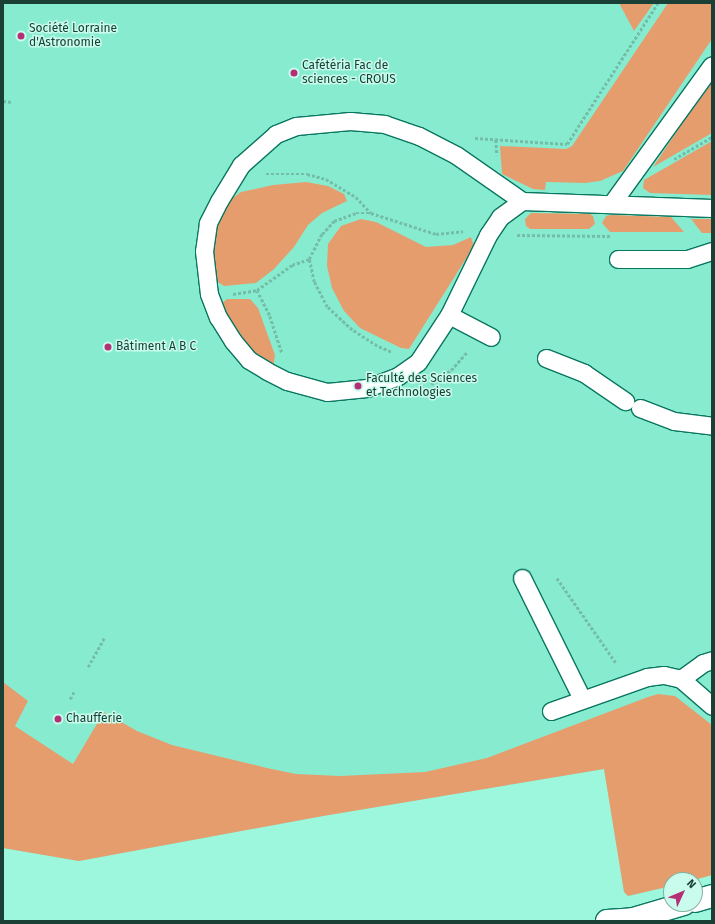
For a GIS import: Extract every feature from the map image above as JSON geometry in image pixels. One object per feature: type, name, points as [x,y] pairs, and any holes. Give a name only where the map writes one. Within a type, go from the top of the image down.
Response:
[{"type":"street","points":[[607,921],[633,920],[663,911]]},
{"type":"lane","points":[[612,203],[712,65]]},
{"type":"lane","points":[[522,201],[500,217],[488,235],[448,314],[418,362],[382,383],[348,391],[327,392],[287,381],[245,355],[218,317],[209,294],[204,250],[208,223],[219,200],[241,165],[276,134],[296,126],[350,121],[385,124],[419,136],[456,155],[522,201],[612,203],[712,208]]},
{"type":"lane","points":[[618,259],[687,259],[712,250]]},
{"type":"lane","points":[[448,314],[491,337]]},
{"type":"lane","points":[[546,358],[584,373],[633,405],[674,421],[712,426]]},
{"type":"lane","points":[[522,578],[582,699]]},
{"type":"lane","points":[[681,679],[703,663],[712,660]]},
{"type":"lane","points":[[551,711],[647,677],[664,675],[681,679],[712,706]]},
{"type":"path","points":[[480,138],[568,144],[658,3]]},
{"type":"path","points":[[3,101],[12,102]]},
{"type":"path","points":[[672,160],[712,137]]},
{"type":"path","points":[[261,175],[289,172],[307,174],[326,179],[356,197],[371,213]]},
{"type":"path","points":[[418,362],[377,346],[352,330],[326,307],[314,282],[309,259],[322,234],[334,221],[356,213],[371,213],[436,234],[455,233],[500,217]]},
{"type":"path","points":[[488,235],[614,236]]},
{"type":"path","points":[[209,294],[257,290],[292,265],[309,259]]},
{"type":"path","points":[[257,290],[281,344],[287,381]]},
{"type":"path","points":[[436,381],[467,352]]},
{"type":"path","points":[[557,578],[616,664]]},
{"type":"path","points":[[88,666],[104,638]]},
{"type":"path","points":[[70,699],[75,690]]},
{"type":"shaded area","name":"Faculté des Sciences et Technologies","points":[[3,3],[712,3],[712,875],[703,878],[703,872],[663,872],[663,888],[628,896],[624,892],[604,769],[323,816],[79,861],[3,848]]},
{"type":"shaded area","points":[[619,3],[654,3],[634,31]]},
{"type":"shaded area","points":[[668,3],[712,3],[712,39],[623,171],[600,181],[585,183],[546,182],[545,190],[533,189],[502,174],[500,146],[566,149],[572,146]]},
{"type":"shaded area","points":[[712,79],[712,133],[653,167]]},
{"type":"shaded area","points":[[712,141],[712,195],[650,193],[643,188],[644,180]]},
{"type":"shaded area","points":[[306,182],[328,186],[344,194],[347,201],[322,213],[308,225],[294,247],[274,269],[256,283],[224,286],[213,279],[210,270],[214,228],[230,200],[241,192],[273,185]]},
{"type":"shaded area","points":[[531,213],[590,214],[593,216],[595,224],[589,229],[530,229],[526,226],[525,219]]},
{"type":"shaded area","points":[[606,216],[671,217],[684,232],[610,232],[602,223]]},
{"type":"shaded area","points":[[361,219],[376,222],[426,247],[453,245],[471,237],[474,246],[409,349],[401,348],[360,328],[344,311],[332,288],[327,266],[328,244],[341,226]]},
{"type":"shaded area","points":[[691,219],[712,219],[712,233],[702,233]]},
{"type":"shaded area","points":[[227,299],[250,299],[258,308],[275,355],[273,369],[258,359],[238,339],[220,305]]},
{"type":"shaded area","points":[[3,682],[28,701],[15,726],[73,764],[104,712],[137,731],[172,745],[296,774],[340,776],[425,772],[487,758],[658,694],[675,696],[712,725],[712,875],[703,878],[703,872],[663,872],[663,888],[628,896],[624,892],[604,769],[323,816],[79,861],[3,848]]},
{"type":"place","name":"Société Lorraine d'Astronomie","points":[[21,36]]},
{"type":"place","name":"Cafétéria Fac de sciences - CROUS","points":[[294,73]]},
{"type":"place","name":"Bâtiment A B C","points":[[108,347]]},
{"type":"place","name":"Faculté des Sciences et Technologies","points":[[358,386]]},
{"type":"place","name":"Chaufferie","points":[[58,719]]}]
